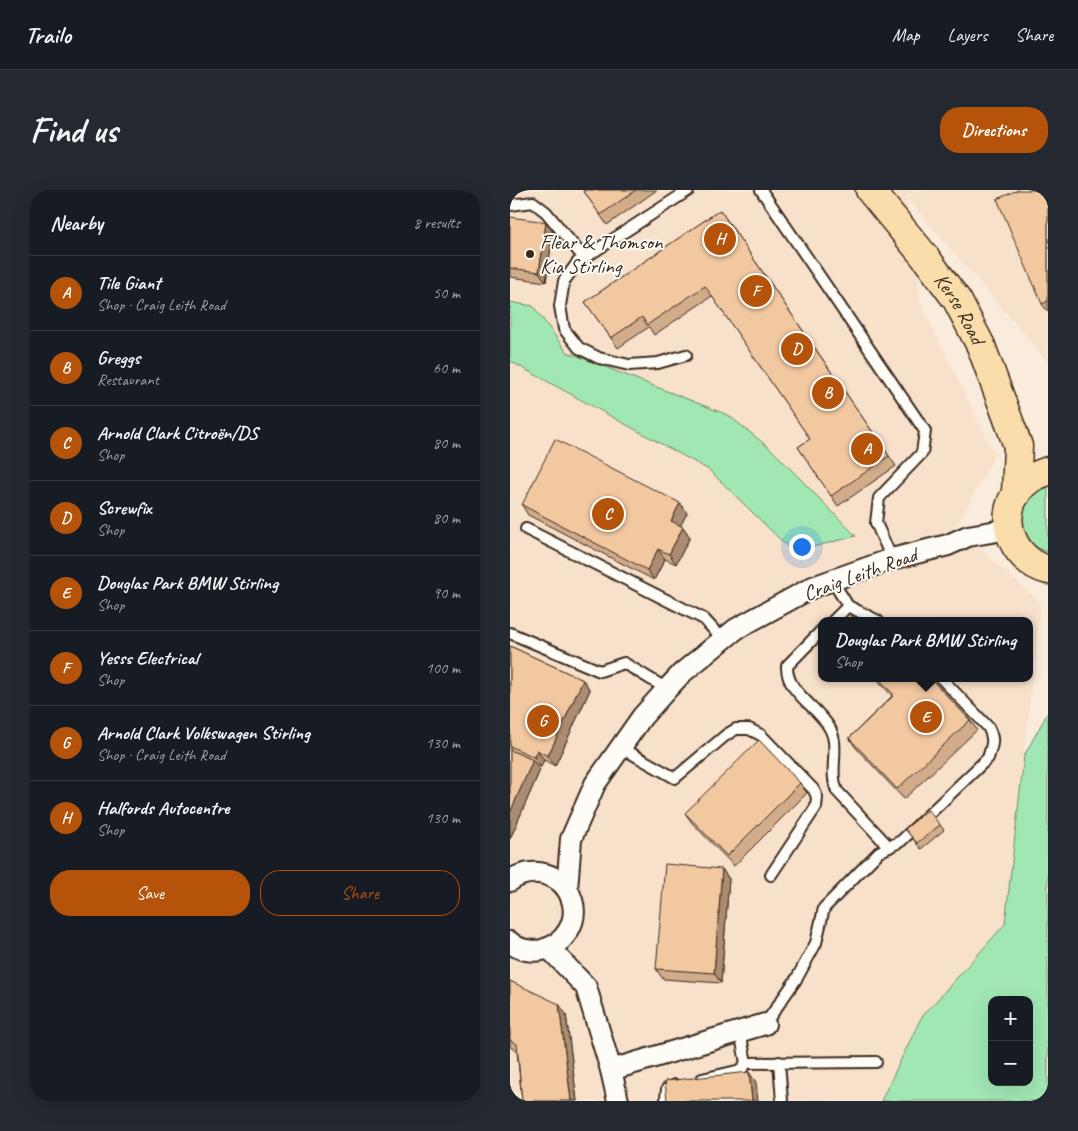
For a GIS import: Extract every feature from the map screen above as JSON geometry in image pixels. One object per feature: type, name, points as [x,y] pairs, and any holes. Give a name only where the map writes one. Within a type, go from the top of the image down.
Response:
[{"type":"main road","name":"Kerse Road","points":[[870,190],[925,257],[956,300],[981,346],[1018,446],[1016,494]]},
{"type":"main road","points":[[1018,446],[1048,462]]},
{"type":"main road","points":[[1048,471],[1035,476],[1024,484],[1016,494],[1008,517],[1013,543],[1022,555],[1033,564],[1048,570]]},
{"type":"street","name":"Craig Leith Road","points":[[549,948],[558,944],[567,934],[573,921],[573,901],[567,889],[571,839],[595,784],[642,717],[682,673],[736,629],[804,592],[892,559],[948,544],[968,536],[1009,529]]},
{"type":"street","points":[[510,881],[527,872],[542,873],[555,877],[567,889]]},
{"type":"street","points":[[510,942],[526,950],[535,951],[549,948],[586,987],[611,1070],[618,1101]]},
{"type":"street","points":[[611,1070],[765,1024]]},
{"type":"lane","points":[[686,355],[658,363],[629,365],[599,358],[579,348],[564,329],[560,306],[564,281],[578,262],[689,190]]},
{"type":"lane","points":[[761,190],[925,431],[922,453],[879,498],[876,523],[892,559]]},
{"type":"lane","points":[[510,205],[533,202],[546,212],[584,258]]},
{"type":"lane","points":[[526,529],[704,619],[723,640]]},
{"type":"lane","points":[[832,580],[848,606],[870,617]]},
{"type":"lane","points":[[837,617],[848,606]]},
{"type":"lane","points":[[510,633],[600,671],[624,663],[667,689]]},
{"type":"lane","points":[[818,634],[787,666],[789,682],[831,729],[834,748],[833,782],[837,791],[889,847]]},
{"type":"lane","points":[[765,1024],[797,978],[816,943],[824,908],[879,852],[901,841],[988,758],[993,744],[993,736],[988,727],[945,682]]},
{"type":"lane","points":[[620,747],[675,778],[726,735],[736,729],[749,729],[761,735],[814,790],[817,797],[816,806],[771,875]]},
{"type":"lane","points":[[666,1098],[666,1092],[670,1086],[742,1070],[746,1063],[740,1031]]},
{"type":"lane","points":[[779,1062],[782,1101]]},
{"type":"lane","points":[[746,1063],[876,1062]]},
{"type":"shaded area","points":[[510,190],[915,190],[906,198],[921,304],[995,455],[956,527],[1041,603],[1033,674],[1033,617],[818,617],[818,682],[1032,682],[1005,924],[921,1018],[881,1101],[510,1101]]},
{"type":"shaded area","points":[[918,190],[1048,190],[1048,362],[907,199]]},
{"type":"green space","points":[[510,302],[533,306],[567,352],[728,415],[772,450],[856,536],[793,552],[709,470],[510,361]]},
{"type":"green space","points":[[1048,487],[1048,552],[1037,547],[1029,539],[1023,519],[1024,509],[1029,499],[1037,491]]},
{"type":"green space","points":[[1048,712],[1048,1101],[881,1101],[921,1018],[1005,924],[1024,756]]},
{"type":"building","points":[[583,190],[636,190],[600,215]]},
{"type":"building","points":[[1018,190],[1048,190],[1048,301],[1042,304],[997,199]]},
{"type":"building","points":[[720,210],[889,456],[831,496],[798,447],[810,439],[705,286],[647,325],[642,317],[611,338],[585,302]]},
{"type":"building","name":"Flear & Thomson Kia Stirling","points":[[510,217],[546,222],[539,272],[510,268]]},
{"type":"building","points":[[555,439],[680,503],[671,521],[683,527],[669,554],[658,549],[647,570],[522,505]]},
{"type":"building","points":[[510,646],[583,680],[548,756],[537,750],[534,757],[510,746]]},
{"type":"building","points":[[882,682],[934,682],[970,720],[897,789],[849,738],[894,695]]},
{"type":"building","points":[[759,740],[800,783],[727,856],[685,813]]},
{"type":"building","points":[[510,750],[533,760],[510,813]]},
{"type":"building","points":[[928,810],[940,825],[917,843],[905,829]]},
{"type":"building","points":[[665,864],[722,869],[714,973],[656,969]]},
{"type":"building","points":[[510,981],[559,1004],[571,1101],[522,1101],[517,1044],[510,1040]]},
{"type":"building","points":[[749,1072],[752,1101],[667,1101],[665,1081]]},
{"type":"place","name":"Halfords Autocentre","points":[[720,239]]},
{"type":"place","name":"Flear & Thomson Kia Stirling","points":[[530,254]]},
{"type":"place","name":"Yesss Electrical","points":[[756,291]]},
{"type":"place","name":"Screwfix","points":[[797,349]]},
{"type":"place","name":"Greggs","points":[[828,393]]},
{"type":"place","name":"Tile Giant","points":[[867,449]]},
{"type":"place","name":"Arnold Clark Citroën/DS","points":[[608,514]]},
{"type":"place","name":"Douglas Park BMW Stirling","points":[[926,717]]},
{"type":"place","name":"Arnold Clark Volkswagen Stirling","points":[[543,721]]}]
